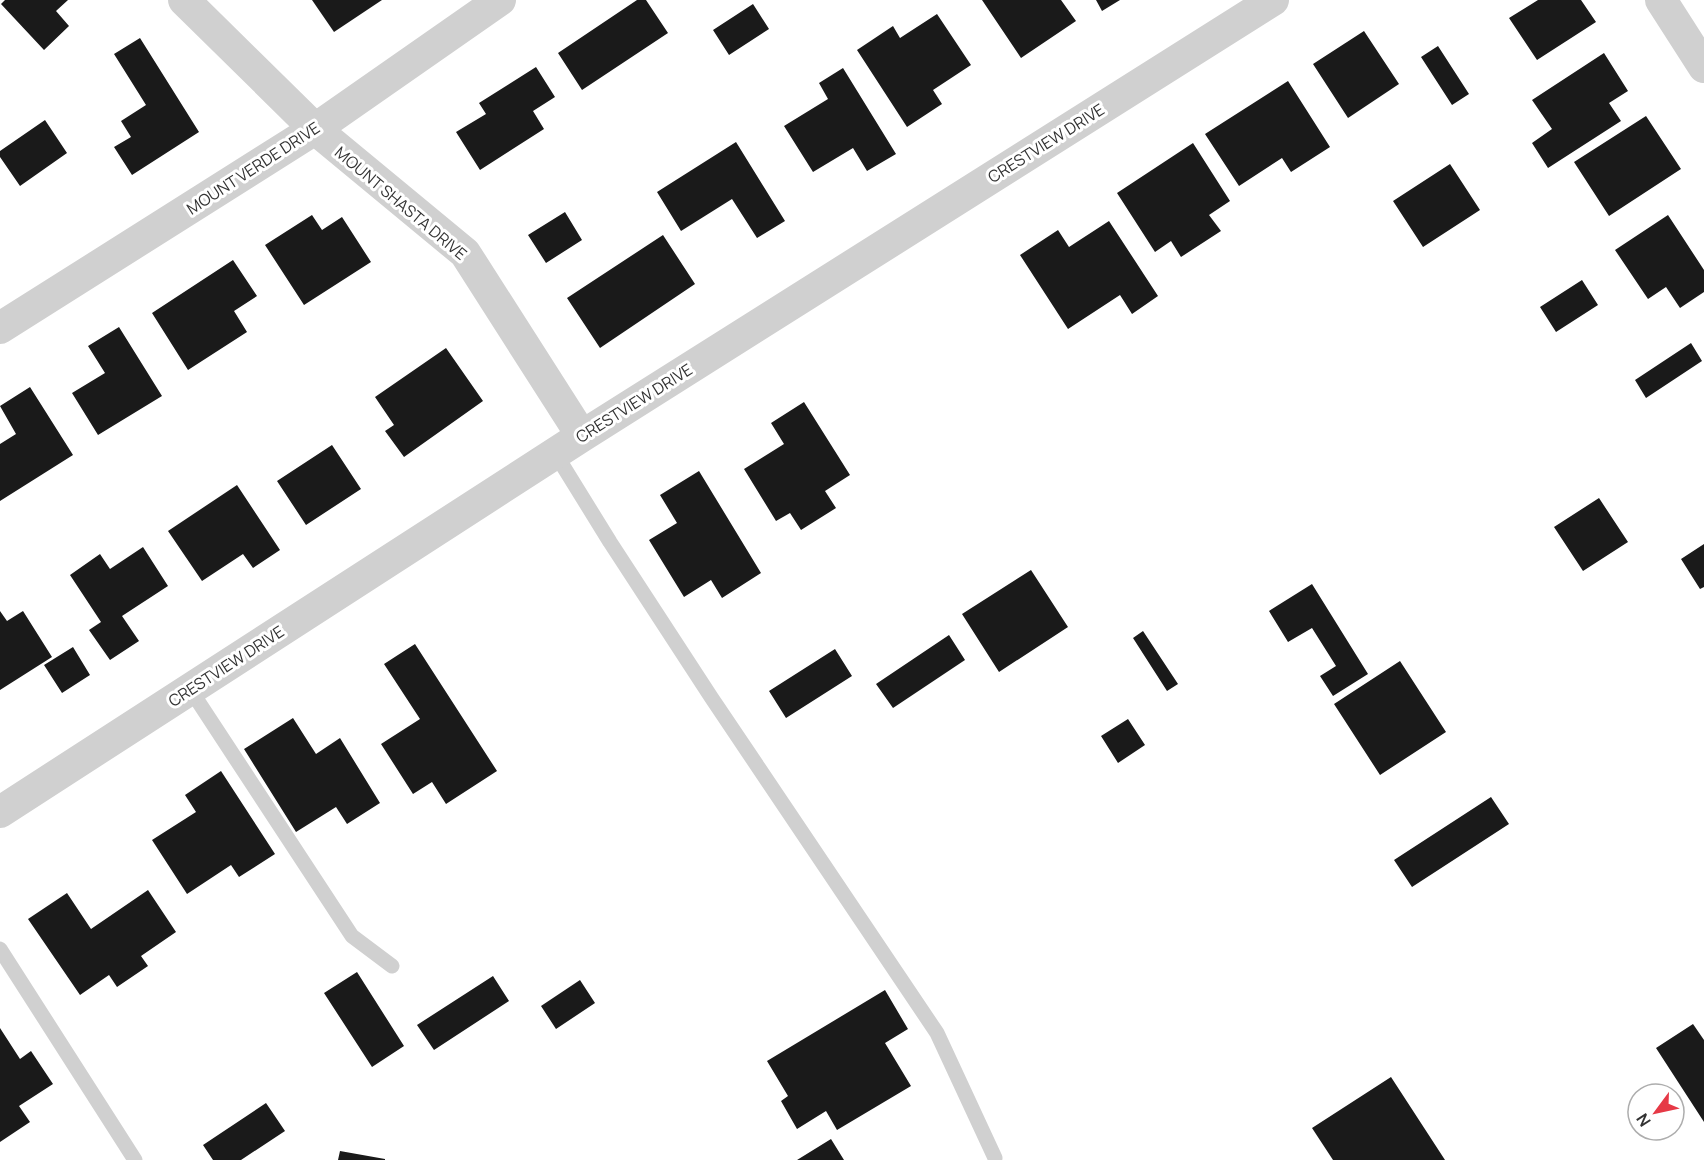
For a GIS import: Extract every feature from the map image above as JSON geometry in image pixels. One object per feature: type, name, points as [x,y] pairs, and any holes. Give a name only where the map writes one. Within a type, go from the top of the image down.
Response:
[{"type":"street","name":"MOUNT SHASTA DRIVE","points":[[184,0],[315,129],[465,253],[582,436]]},
{"type":"street","name":"MOUNT VERDE DRIVE","points":[[0,328],[315,129],[500,0]]},
{"type":"street","name":"CRESTVIEW DRIVE","points":[[0,812],[555,453],[1273,0]]},
{"type":"street","points":[[1661,0],[1700,50]]},
{"type":"lane","points":[[555,453],[711,697],[937,1033],[995,1158]]},
{"type":"lane","points":[[190,689],[352,936],[392,966]]},
{"type":"lane","points":[[0,949],[135,1160]]},
{"type":"building","points":[[5,0],[68,0],[56,11],[69,26],[44,50],[1,4]]},
{"type":"building","points":[[312,0],[382,0],[334,32]]},
{"type":"building","points":[[637,0],[646,0],[668,33],[582,90],[558,53]]},
{"type":"building","points":[[982,0],[1061,0],[1076,21],[1021,58]]},
{"type":"building","points":[[1096,0],[1120,0],[1102,11]]},
{"type":"building","points":[[1538,0],[1581,0],[1596,22],[1537,60],[1509,18]]},
{"type":"building","points":[[753,4],[769,29],[729,55],[713,30]]},
{"type":"building","points":[[937,14],[971,65],[933,90],[942,104],[907,127],[857,50],[893,26],[900,38]]},
{"type":"building","points":[[1364,31],[1399,84],[1348,118],[1313,64]]},
{"type":"building","points":[[140,38],[199,132],[132,175],[114,147],[131,137],[121,121],[146,105],[114,54]]},
{"type":"building","points":[[1438,46],[1469,94],[1452,105],[1421,57]]},
{"type":"building","points":[[1604,53],[1628,91],[1609,103],[1621,121],[1548,168],[1532,143],[1552,129],[1532,100]]},
{"type":"building","points":[[536,67],[555,97],[533,111],[544,129],[480,170],[456,132],[486,114],[479,103]]},
{"type":"building","points":[[843,68],[896,154],[867,171],[853,148],[813,172],[784,126],[828,99],[819,83]]},
{"type":"building","points":[[1288,81],[1330,147],[1291,172],[1282,158],[1239,186],[1205,134]]},
{"type":"building","points":[[1646,116],[1681,169],[1609,216],[1574,162]]},
{"type":"building","points":[[45,120],[67,153],[20,186],[0,157],[0,151]]},
{"type":"building","points":[[736,142],[785,221],[757,238],[732,199],[681,231],[657,192]]},
{"type":"building","points":[[1193,143],[1230,201],[1209,215],[1221,231],[1181,257],[1171,241],[1155,252],[1117,193]]},
{"type":"building","points":[[1450,164],[1480,210],[1423,247],[1393,201]]},
{"type":"building","points":[[565,212],[582,240],[546,263],[528,235]]},
{"type":"building","points":[[312,215],[322,230],[342,217],[371,262],[304,305],[265,245]]},
{"type":"building","points":[[1668,215],[1704,270],[1704,292],[1680,308],[1666,287],[1648,299],[1615,250]]},
{"type":"building","points":[[1109,221],[1158,296],[1132,314],[1120,295],[1068,329],[1020,255],[1058,230],[1069,247]]},
{"type":"building","points":[[663,235],[695,284],[600,348],[567,298]]},
{"type":"building","points":[[233,260],[257,296],[234,311],[247,332],[188,370],[152,313]]},
{"type":"building","points":[[1582,280],[1598,305],[1556,332],[1540,307]]},
{"type":"building","points":[[119,327],[162,396],[98,435],[72,393],[105,373],[88,346]]},
{"type":"building","points":[[1691,343],[1702,361],[1646,398],[1635,380]]},
{"type":"building","points":[[446,348],[483,401],[404,457],[385,431],[394,425],[375,397]]},
{"type":"building","points":[[30,387],[73,455],[0,501],[0,444],[16,434],[0,406]]},
{"type":"building","points":[[804,402],[850,475],[825,491],[836,508],[801,530],[790,513],[776,521],[744,469],[784,444],[771,423]]},
{"type":"building","points":[[332,445],[361,489],[306,525],[277,481]]},
{"type":"building","points":[[699,471],[761,573],[722,598],[711,580],[684,597],[649,540],[677,523],[660,495]]},
{"type":"building","points":[[237,485],[280,550],[253,568],[243,554],[202,581],[168,531]]},
{"type":"building","points":[[1599,498],[1628,542],[1583,571],[1554,527]]},
{"type":"building","points":[[1704,544],[1704,587],[1700,589],[1681,559]]},
{"type":"building","points":[[143,547],[168,586],[122,616],[139,641],[110,660],[89,630],[101,622],[70,575],[100,554],[110,569]]},
{"type":"building","points":[[1031,570],[1068,627],[999,672],[962,614]]},
{"type":"building","points":[[1312,584],[1368,674],[1333,696],[1320,676],[1336,666],[1312,628],[1288,642],[1269,611]]},
{"type":"building","points":[[0,611],[7,621],[23,611],[52,657],[0,690]]},
{"type":"building","points":[[1143,631],[1178,684],[1167,691],[1133,638]]},
{"type":"building","points":[[949,635],[965,660],[893,708],[876,684]]},
{"type":"building","points":[[415,644],[497,771],[446,804],[432,782],[413,794],[381,744],[420,719],[384,664]]},
{"type":"building","points":[[73,647],[90,675],[62,693],[44,665]]},
{"type":"building","points":[[835,649],[852,676],[786,718],[769,691]]},
{"type":"building","points":[[1400,661],[1446,732],[1380,775],[1334,704]]},
{"type":"building","points":[[293,718],[316,754],[340,738],[380,803],[347,824],[336,807],[296,832],[244,749]]},
{"type":"building","points":[[1128,719],[1145,745],[1118,763],[1101,736]]},
{"type":"building","points":[[221,771],[275,854],[239,877],[231,865],[187,894],[152,840],[196,812],[185,795]]},
{"type":"building","points":[[1491,797],[1509,824],[1412,887],[1394,860]]},
{"type":"building","points":[[148,890],[176,932],[141,956],[148,966],[117,987],[109,975],[80,995],[28,919],[67,893],[91,929]]},
{"type":"building","points":[[357,972],[404,1046],[372,1067],[324,993]]},
{"type":"building","points":[[493,976],[509,1001],[434,1050],[417,1025]]},
{"type":"building","points":[[580,980],[595,1003],[556,1029],[541,1006]]},
{"type":"building","points":[[885,990],[908,1029],[885,1043],[911,1086],[837,1130],[826,1111],[797,1129],[781,1101],[788,1096],[767,1061]]},
{"type":"building","points":[[1693,1024],[1704,1040],[1704,1122],[1686,1094],[1686,1082],[1678,1082],[1656,1048]]},
{"type":"building","points":[[0,1028],[20,1059],[31,1051],[53,1084],[19,1106],[30,1122],[0,1142]]},
{"type":"building","points":[[1391,1077],[1445,1160],[1333,1160],[1312,1128]]},
{"type":"building","points":[[266,1103],[285,1131],[241,1160],[213,1160],[203,1145]]},
{"type":"building","points":[[831,1139],[844,1160],[797,1160]]},
{"type":"building","points":[[340,1151],[385,1159],[385,1160],[338,1160]]}]
